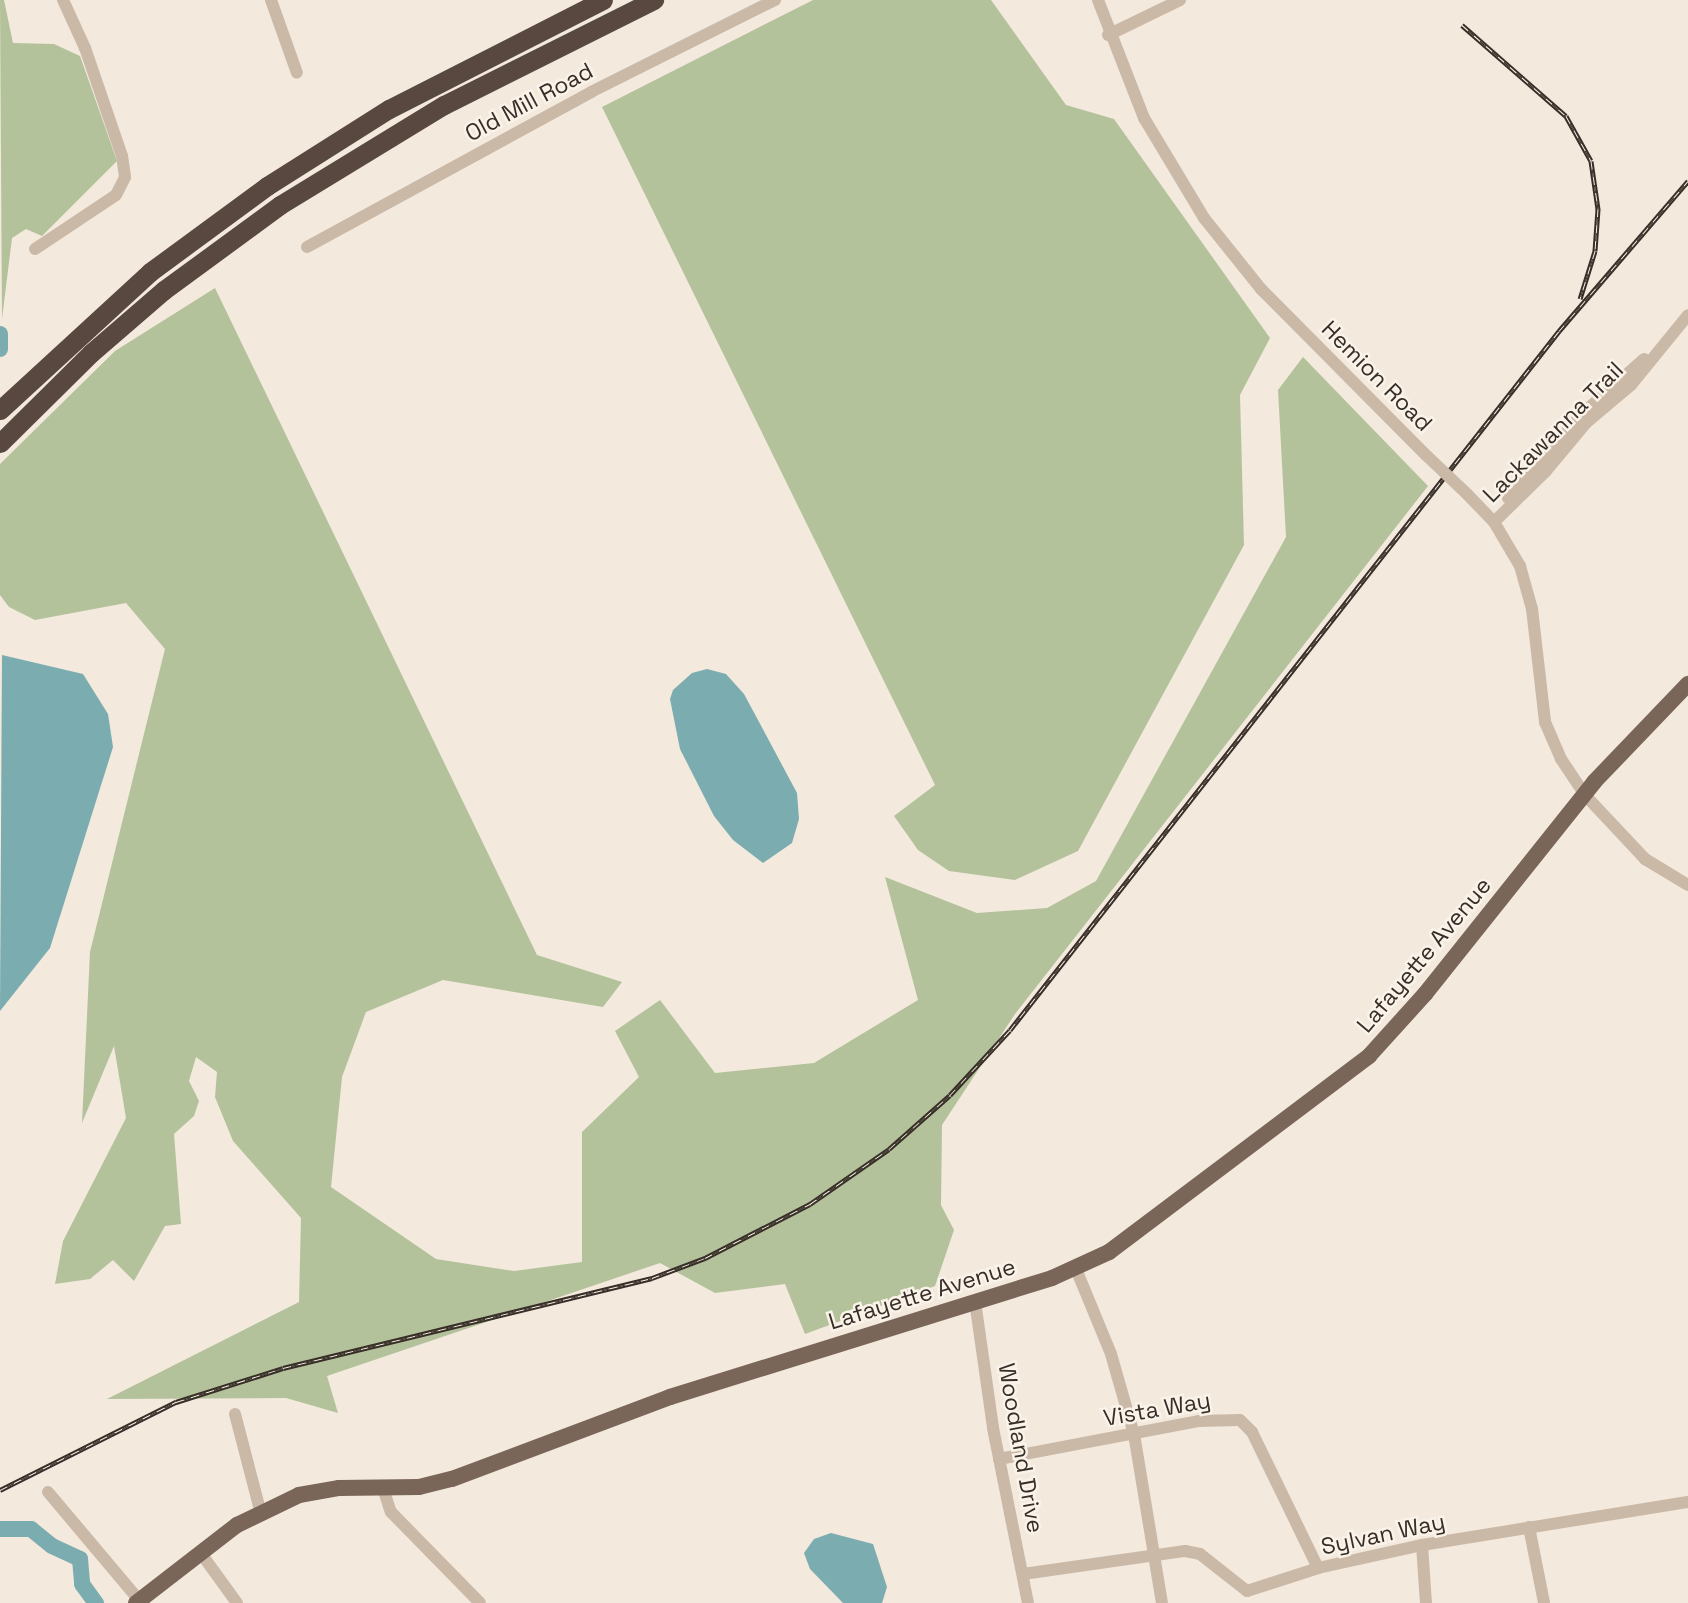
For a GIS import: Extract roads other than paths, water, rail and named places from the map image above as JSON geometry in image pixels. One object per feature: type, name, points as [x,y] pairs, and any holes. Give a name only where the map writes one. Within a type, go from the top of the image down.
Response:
[{"type":"highway","points":[[0,410],[150,272],[267,186],[389,109],[603,0]]},
{"type":"highway","points":[[0,443],[91,353],[164,290],[280,205],[444,106],[654,0]]},
{"type":"main road","name":"Lafayette Avenue","points":[[137,1602],[200,1552],[260,1510],[299,1495],[419,1487],[452,1479],[670,1397],[1076,1269],[1137,1232],[1369,1056],[1585,795],[1688,684]]},
{"type":"street","points":[[35,249],[104,205],[116,195],[125,177],[85,48],[63,0]]},
{"type":"street","points":[[271,0],[297,73]]},
{"type":"street","name":"Old Mill Road","points":[[307,247],[580,98],[775,0]]},
{"type":"street","name":"Hemion Road","points":[[1098,0],[1125,78],[1172,169],[1230,253],[1494,522],[1527,588],[1545,722],[1561,759],[1585,795],[1645,859],[1688,885]]},
{"type":"street","points":[[1108,35],[1180,0]]},
{"type":"street","name":"Lackawanna Trail","points":[[1494,522],[1586,423],[1631,385],[1686,318]]},
{"type":"street","points":[[1076,1269],[1111,1354],[1134,1434],[1162,1603]]},
{"type":"street","name":"Woodland Drive","points":[[975,1301],[999,1459],[1028,1603]]},
{"type":"street","points":[[235,1414],[260,1510]]},
{"type":"street","name":"Vista Way","points":[[999,1459],[1226,1418],[1240,1420],[1252,1432],[1318,1568]]},
{"type":"street","points":[[383,1488],[391,1512],[480,1603]]},
{"type":"street","points":[[48,1492],[137,1602]]},
{"type":"street","name":"Sylvan Way","points":[[1248,1597],[1318,1568],[1422,1545],[1688,1502]]},
{"type":"street","points":[[1529,1527],[1544,1603]]},
{"type":"street","points":[[1422,1545],[1426,1603]]},
{"type":"street","points":[[200,1552],[237,1603]]},
{"type":"street","points":[[1023,1574],[1154,1556],[1200,1554],[1248,1597]]},
{"type":"water","points":[[2,655],[83,674],[108,714],[113,747],[50,948],[0,1011]]},
{"type":"water","points":[[707,669],[726,674],[744,694],[797,793],[799,819],[792,843],[763,863],[733,840],[714,816],[680,749],[670,699],[673,690],[692,673]]},
{"type":"water","points":[[831,1533],[873,1544],[887,1587],[882,1603],[843,1603],[810,1569],[804,1553],[814,1539]]},
{"type":"waterway","points":[[0,334],[0,349]]},
{"type":"waterway","points":[[0,1529],[31,1529],[52,1546],[80,1559],[82,1584],[96,1603]]},
{"type":"railway","points":[[1462,25],[1566,116],[1591,161],[1598,209],[1595,251],[1580,299]]},
{"type":"railway","points":[[0,1490],[176,1402],[283,1368],[652,1278],[705,1258],[810,1204],[889,1149],[950,1095],[1010,1030],[1559,331],[1688,181]]}]
